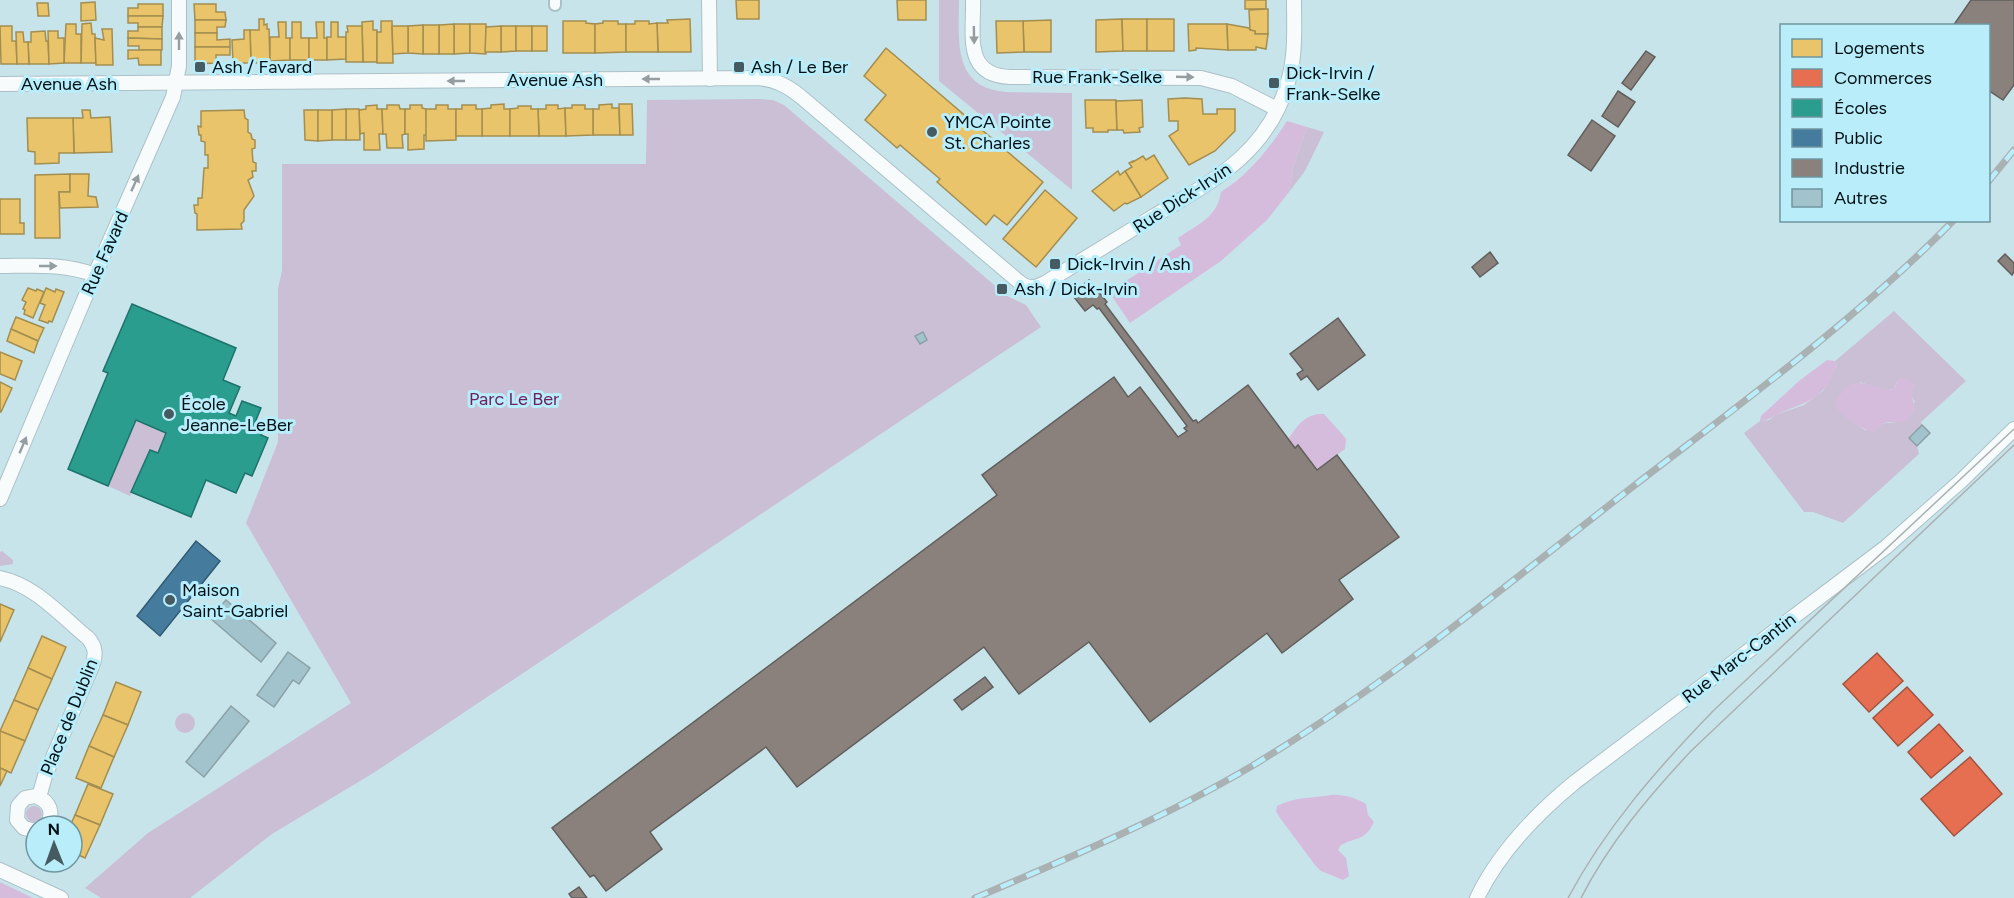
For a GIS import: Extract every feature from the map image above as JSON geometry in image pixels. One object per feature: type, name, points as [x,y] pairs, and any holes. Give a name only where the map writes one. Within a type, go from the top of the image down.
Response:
[{"type":"street","name":"Rue Favard","points":[[0,499],[172,97],[179,66],[179,0]]},
{"type":"street","points":[[709,0],[710,79]]},
{"type":"street","name":"Rue Frank-Selke","points":[[973,0],[974,51],[982,68],[990,75],[1010,77],[1195,77],[1232,86],[1277,109]]},
{"type":"street","name":"Rue Dick-Irvin","points":[[1035,288],[1220,176],[1256,144],[1264,134],[1288,83],[1293,63],[1294,0]]},
{"type":"street","name":"Avenue Ash","points":[[0,84],[763,79],[790,88],[1018,281],[1026,287],[1035,288]]},
{"type":"street","points":[[0,266],[56,265],[95,275]]},
{"type":"street","name":"Rue Marc-Cantin","points":[[1478,898],[1490,875],[1519,836],[1562,793],[1886,547],[1961,481],[2014,429]]},
{"type":"street","name":"Place de Dublin","points":[[0,578],[33,591],[88,638],[95,654],[45,776],[39,797]]},
{"type":"street","name":"Place de Dublin","points":[[24,828],[16,813],[25,798],[32,796],[45,800],[50,814]]},
{"type":"street","points":[[0,870],[62,898]]},
{"type":"green space","points":[[939,0],[959,0],[962,60],[967,72],[976,82],[988,89],[1006,92],[1072,93],[1072,190],[939,81]]},
{"type":"green space","name":"Parc Le Ber","points":[[647,100],[773,100],[784,105],[1007,296],[1026,305],[1041,327],[375,772],[272,834],[190,898],[101,898],[85,888],[148,833],[351,703],[246,523],[278,442],[278,288],[282,271],[282,164],[646,164]]},
{"type":"green space","points":[[1307,127],[1324,132],[1305,171],[1289,192],[1293,168]]},
{"type":"green space","points":[[1894,311],[1966,381],[1921,422],[1922,425],[1909,437],[1917,446],[1919,454],[1843,523],[1813,512],[1804,512],[1744,433],[1760,421],[1769,420],[1775,415],[1804,405],[1823,391],[1837,365],[1835,361]],"holes":[[[1860,382],[1881,389],[1894,389],[1897,382],[1915,402],[1898,422],[1886,423],[1865,430],[1859,426]]]},
{"type":"green space","points":[[136,420],[166,433],[158,453],[149,450],[130,496],[108,486]]},
{"type":"green space","points":[[2,551],[13,560],[13,564],[0,566],[0,552]]},
{"type":"green space","points":[[185,713],[192,716],[195,723],[192,730],[185,733],[178,730],[175,723],[178,716]]},
{"type":"green space","points":[[31,806],[37,806],[42,814],[26,814]]},
{"type":"shaded area","points":[[1287,121],[1307,127],[1293,168],[1289,192],[1267,220],[1221,261],[1130,323],[1109,292],[1181,245],[1178,238],[1211,214],[1219,201],[1221,192],[1258,160]]},
{"type":"shaded area","points":[[1827,360],[1835,361],[1837,364],[1821,392],[1807,402],[1760,421],[1761,416],[1799,381]]},
{"type":"shaded area","points":[[1905,378],[1915,386],[1911,395],[1914,403],[1913,412],[1905,420],[1885,423],[1873,432],[1851,421],[1837,408],[1837,399],[1850,385],[1862,383],[1894,389],[1899,379]]},
{"type":"shaded area","points":[[1324,414],[1346,439],[1345,449],[1317,470],[1299,445],[1295,448],[1288,439],[1305,420]]},
{"type":"shaded area","points":[[1331,795],[1349,797],[1366,804],[1368,815],[1374,822],[1363,836],[1340,846],[1338,850],[1346,858],[1349,876],[1343,880],[1321,871],[1315,865],[1276,811],[1277,806],[1290,801]]},
{"type":"shaded area","points":[[0,882],[33,898],[0,898]]},
{"type":"building: Logements","points":[[736,0],[759,0],[759,19],[737,19]]},
{"type":"building: Logements","points":[[897,0],[926,0],[926,20],[898,20]]},
{"type":"building: Logements","points":[[1245,0],[1266,0],[1266,9],[1245,9]]},
{"type":"building: Logements","points":[[95,2],[96,20],[81,21],[81,3]]},
{"type":"building: Logements","points":[[37,3],[48,3],[49,16],[38,16]]},
{"type":"building: Logements","points":[[138,4],[163,4],[163,16],[128,16],[128,8],[138,8]]},
{"type":"building: Logements","points":[[194,4],[216,4],[216,12],[225,12],[226,20],[195,20]]},
{"type":"building: Logements","points":[[1268,9],[1268,34],[1255,34],[1255,31],[1250,30],[1249,10]]},
{"type":"building: Logements","points":[[128,16],[163,16],[162,27],[138,27],[138,23],[128,23]]},
{"type":"building: Logements","points":[[259,19],[264,19],[264,25],[267,24],[267,29],[269,29],[270,63],[251,63],[250,30],[259,30]]},
{"type":"building: Logements","points":[[690,19],[691,52],[658,52],[657,23]]},
{"type":"building: Logements","points":[[1122,19],[1123,51],[1096,52],[1096,20]]},
{"type":"building: Logements","points":[[1122,19],[1147,19],[1147,51],[1123,51]]},
{"type":"building: Logements","points":[[1147,19],[1174,19],[1174,51],[1147,51]]},
{"type":"building: Logements","points":[[195,20],[226,20],[225,27],[217,27],[217,33],[195,33]]},
{"type":"building: Logements","points":[[1051,20],[1051,52],[1024,52],[1023,21]]},
{"type":"building: Logements","points":[[373,21],[373,30],[377,30],[377,62],[363,62],[362,22]]},
{"type":"building: Logements","points":[[381,21],[392,21],[393,63],[377,63],[377,32],[381,32]]},
{"type":"building: Logements","points":[[563,21],[586,21],[586,23],[595,24],[595,53],[563,53]]},
{"type":"building: Logements","points":[[603,21],[618,21],[618,24],[626,24],[626,52],[595,53],[595,24],[603,23]]},
{"type":"building: Logements","points":[[635,21],[657,23],[658,52],[626,52],[626,24],[635,24]]},
{"type":"building: Logements","points":[[996,21],[1023,21],[1024,52],[997,53]]},
{"type":"building: Logements","points":[[278,22],[286,22],[286,38],[290,38],[290,60],[270,61],[270,37],[279,37]]},
{"type":"building: Logements","points":[[292,22],[301,22],[301,38],[309,38],[309,60],[290,60]]},
{"type":"building: Logements","points":[[316,22],[324,22],[327,60],[309,60],[309,38],[317,38]]},
{"type":"building: Logements","points":[[331,22],[338,22],[338,37],[346,37],[346,59],[327,60],[327,37],[331,37]]},
{"type":"building: Logements","points":[[91,23],[92,34],[95,34],[96,63],[81,63],[82,24]]},
{"type":"building: Logements","points":[[66,24],[76,24],[76,34],[81,34],[81,63],[64,63]]},
{"type":"building: Logements","points":[[454,24],[470,24],[470,53],[454,54]]},
{"type":"building: Logements","points":[[454,24],[454,54],[439,54],[439,25]]},
{"type":"building: Logements","points":[[470,24],[486,24],[486,54],[470,53]]},
{"type":"building: Logements","points":[[1188,24],[1227,24],[1228,50],[1196,48],[1196,50],[1189,51]]},
{"type":"building: Logements","points":[[1227,24],[1249,28],[1255,31],[1255,34],[1268,34],[1266,49],[1256,47],[1256,50],[1228,50]]},
{"type":"building: Logements","points":[[423,25],[439,25],[439,54],[423,54]]},
{"type":"building: Logements","points":[[423,25],[423,54],[408,53],[408,26]]},
{"type":"building: Logements","points":[[0,26],[12,26],[12,41],[16,41],[17,64],[1,64]]},
{"type":"building: Logements","points":[[347,26],[362,26],[363,62],[346,62]]},
{"type":"building: Logements","points":[[392,26],[408,26],[408,53],[393,54]]},
{"type":"building: Logements","points":[[501,26],[516,26],[516,51],[501,52]]},
{"type":"building: Logements","points":[[501,26],[501,52],[485,52],[486,27]]},
{"type":"building: Logements","points":[[516,26],[532,26],[532,51],[516,51]]},
{"type":"building: Logements","points":[[532,26],[547,26],[547,51],[532,51]]},
{"type":"building: Logements","points":[[138,27],[162,27],[162,39],[128,38],[128,31],[138,31]]},
{"type":"building: Logements","points":[[102,29],[112,29],[113,65],[96,65],[95,38],[104,40]]},
{"type":"building: Logements","points":[[244,30],[250,30],[251,63],[233,63],[232,40],[244,39]]},
{"type":"building: Logements","points":[[45,31],[49,64],[29,64],[28,42],[31,42],[31,32]]},
{"type":"building: Logements","points":[[48,31],[58,31],[58,38],[64,38],[64,63],[49,64]]},
{"type":"building: Logements","points":[[16,32],[23,32],[24,42],[28,42],[29,64],[17,64]]},
{"type":"building: Logements","points":[[195,33],[217,33],[217,40],[230,39],[230,47],[195,47]]},
{"type":"building: Logements","points":[[128,38],[162,39],[162,50],[139,50],[139,46],[128,46]]},
{"type":"building: Logements","points":[[195,47],[230,47],[230,55],[216,55],[216,63],[195,64]]},
{"type":"building: Logements","name":"YMCA Pointe St. Charles","points":[[886,48],[1043,182],[1007,225],[994,215],[986,225],[937,182],[940,179],[900,145],[897,148],[865,120],[886,95],[864,76]]},
{"type":"building: Logements","points":[[128,50],[161,50],[161,65],[139,65],[138,58],[128,59]]},
{"type":"building: Logements","points":[[1168,99],[1202,99],[1203,114],[1217,114],[1217,109],[1235,109],[1235,131],[1215,151],[1189,165],[1169,136],[1178,130],[1178,121],[1169,121]]},
{"type":"building: Logements","points":[[1085,100],[1116,100],[1117,130],[1093,132],[1093,128],[1086,128]]},
{"type":"building: Logements","points":[[1142,100],[1143,127],[1139,128],[1140,132],[1124,133],[1123,130],[1117,130],[1116,101]]},
{"type":"building: Logements","points":[[504,104],[504,109],[510,109],[510,136],[482,136],[482,109],[491,108],[491,105]]},
{"type":"building: Logements","points":[[612,104],[612,108],[619,108],[620,135],[593,135],[593,109],[599,109],[599,105]]},
{"type":"building: Logements","points":[[619,104],[632,104],[633,135],[620,135]]},
{"type":"building: Logements","points":[[377,105],[377,109],[382,109],[383,134],[379,134],[380,150],[364,150],[364,133],[360,134],[359,110],[366,109],[366,106]]},
{"type":"building: Logements","points":[[387,105],[399,105],[400,109],[405,109],[403,148],[387,148],[386,134],[383,134],[382,109],[387,109]]},
{"type":"building: Logements","points":[[410,105],[422,105],[422,108],[426,109],[427,135],[424,135],[424,149],[408,150],[408,134],[405,134],[405,109],[410,109]]},
{"type":"building: Logements","points":[[436,105],[448,105],[448,109],[456,109],[456,140],[426,141],[426,109],[436,109]]},
{"type":"building: Logements","points":[[462,105],[476,105],[476,109],[482,109],[482,136],[456,136],[456,109],[462,109]]},
{"type":"building: Logements","points":[[546,105],[558,105],[558,109],[565,108],[566,136],[539,136],[538,109],[546,109]]},
{"type":"building: Logements","points":[[572,105],[585,105],[585,109],[593,109],[593,135],[566,136],[565,108],[572,108]]},
{"type":"building: Logements","points":[[518,106],[531,106],[531,109],[538,109],[539,136],[510,136],[510,109],[518,108]]},
{"type":"building: Logements","points":[[346,109],[359,109],[360,140],[346,140]]},
{"type":"building: Logements","points":[[346,109],[346,140],[332,140],[332,110]]},
{"type":"building: Logements","points":[[82,110],[90,110],[91,118],[110,117],[112,152],[74,153],[73,118],[83,118]]},
{"type":"building: Logements","points":[[244,110],[245,118],[248,120],[248,132],[255,140],[255,148],[252,149],[256,171],[252,171],[253,177],[248,180],[254,196],[244,210],[242,229],[197,230],[197,214],[194,205],[198,205],[198,198],[202,198],[204,168],[208,168],[205,142],[201,141],[201,135],[199,135],[201,111]]},
{"type":"building: Logements","points":[[304,110],[318,110],[318,141],[305,140]]},
{"type":"building: Logements","points":[[318,110],[332,110],[332,140],[318,141]]},
{"type":"building: Logements","points":[[27,118],[73,118],[74,153],[59,153],[59,163],[35,164],[35,152],[28,151]]},
{"type":"building: Logements","points":[[1154,155],[1168,178],[1141,197],[1125,171],[1132,167],[1129,163],[1143,156],[1146,160]]},
{"type":"building: Logements","points":[[1118,171],[1120,175],[1125,171],[1141,197],[1125,203],[1114,211],[1092,191]]},
{"type":"building: Logements","points":[[70,174],[70,192],[59,192],[60,238],[35,238],[35,175]]},
{"type":"building: Logements","points":[[70,174],[89,174],[88,196],[96,197],[98,207],[60,208],[59,192],[70,192]]},
{"type":"building: Logements","points":[[1045,190],[1077,218],[1036,267],[1003,239]]},
{"type":"building: Logements","points":[[0,199],[20,199],[20,223],[24,223],[24,234],[0,234]]},
{"type":"building: Logements","points":[[28,288],[44,292],[33,318],[24,314],[23,309],[26,302],[22,300]]},
{"type":"building: Logements","points":[[46,288],[55,292],[56,289],[64,292],[52,322],[48,323],[39,320],[45,305],[40,303]]},
{"type":"building: Logements","points":[[16,317],[44,328],[38,341],[11,329]]},
{"type":"building: Logements","points":[[11,329],[38,341],[34,353],[7,341]]},
{"type":"building: Logements","points":[[0,352],[22,361],[15,380],[0,374]]},
{"type":"building: Logements","points":[[0,382],[12,388],[1,412],[0,412]]},
{"type":"building: Logements","points":[[0,604],[14,610],[0,642]]},
{"type":"building: Logements","points":[[42,636],[66,647],[52,679],[28,668]]},
{"type":"building: Logements","points":[[28,668],[52,679],[38,710],[14,700]]},
{"type":"building: Logements","points":[[116,682],[141,692],[128,725],[103,715]]},
{"type":"building: Logements","points":[[14,700],[38,710],[25,741],[0,731]]},
{"type":"building: Logements","points":[[103,715],[128,725],[114,757],[89,746]]},
{"type":"building: Logements","points":[[0,731],[25,741],[11,773],[0,768]]},
{"type":"building: Logements","points":[[89,746],[114,757],[101,788],[76,778]]},
{"type":"building: Logements","points":[[0,768],[7,771],[0,786]]},
{"type":"building: Logements","points":[[88,784],[113,794],[100,825],[84,819],[84,814],[75,814]]},
{"type":"building: Logements","points":[[84,819],[100,825],[84,858]]},
{"type":"building: Commerces","points":[[1877,653],[1903,681],[1869,712],[1843,684]]},
{"type":"building: Commerces","points":[[1907,687],[1933,715],[1898,746],[1873,718]]},
{"type":"building: Commerces","points":[[1939,724],[1963,751],[1931,778],[1908,752]]},
{"type":"building: Commerces","points":[[1970,757],[2002,794],[1954,836],[1921,799]]},
{"type":"building: Écoles","points":[[132,304],[236,348],[223,380],[240,387],[229,413],[236,416],[242,401],[261,408],[254,425],[264,429],[261,435],[268,438],[252,476],[245,473],[236,493],[206,480],[191,517],[131,492],[150,450],[158,453],[166,433],[136,420],[108,486],[68,469],[108,373],[103,371]]},
{"type":"building: Public","points":[[196,541],[220,561],[160,636],[137,616]]},
{"type":"building: Industrie","points":[[1971,0],[2014,0],[2014,85],[2003,100],[1990,91],[1990,24],[1954,24]]},
{"type":"building: Industrie","points":[[1646,51],[1655,57],[1631,90],[1622,83]]},
{"type":"building: Industrie","points":[[1618,91],[1635,102],[1618,127],[1602,116]]},
{"type":"building: Industrie","points":[[1592,120],[1615,136],[1591,171],[1568,155]]},
{"type":"building: Industrie","points":[[1490,252],[1498,263],[1480,277],[1472,267]]},
{"type":"building: Industrie","points":[[2005,254],[2014,263],[2012,275],[1998,261]]},
{"type":"building: Industrie","points":[[1089,280],[1193,421],[1196,420],[1198,423],[1248,385],[1295,448],[1298,445],[1317,470],[1337,455],[1399,537],[1339,580],[1353,599],[1282,653],[1267,633],[1150,722],[1089,642],[1019,694],[984,647],[797,787],[766,747],[650,832],[662,849],[606,891],[594,875],[590,877],[552,828],[997,495],[982,475],[1114,377],[1128,397],[1140,387],[1178,437],[1187,431],[1184,428],[1187,426],[1099,308],[1093,305],[1085,311],[1074,297],[1076,290]]},
{"type":"building: Industrie","points":[[1338,318],[1365,355],[1318,390],[1307,376],[1301,380],[1297,374],[1303,370],[1290,354]]},
{"type":"building: Industrie","points":[[985,677],[993,687],[962,710],[954,700]]},
{"type":"building: Industrie","points":[[579,887],[587,898],[572,898],[569,894]]},
{"type":"building: Autres","points":[[923,332],[927,340],[920,344],[915,336]]},
{"type":"building: Autres","points":[[1922,425],[1930,433],[1917,446],[1909,438]]},
{"type":"building: Autres","points":[[226,600],[276,643],[261,662],[210,618]]},
{"type":"building: Autres","points":[[288,652],[310,668],[299,684],[293,680],[274,707],[257,695]]},
{"type":"building: Autres","points":[[231,706],[249,721],[204,777],[186,762]]},
{"type":"tram line","points":[[1568,898],[1616,823],[1692,733],[2014,429]]},
{"type":"tram line","points":[[1581,898],[1617,839],[1660,785],[1691,751],[2014,445]]},
{"type":"railway","points":[[1990,180],[2014,150]]},
{"type":"railway","points":[[975,898],[1185,803],[1252,766],[1352,701],[1448,631],[1799,358],[1879,291],[1952,222]]},
{"type":"place","name":"Ash / Favard","points":[[200,67]]},
{"type":"place","name":"Ash / Le Ber","points":[[739,67]]},
{"type":"place","name":"Dick-Irvin / Frank-Selke","points":[[1274,83]]},
{"type":"place","name":"YMCA Pointe St. Charles","points":[[932,132]]},
{"type":"place","name":"Dick-Irvin / Ash","points":[[1055,264]]},
{"type":"place","name":"Ash / Dick-Irvin","points":[[1002,289]]},
{"type":"place","name":"École Jeanne-LeBer","points":[[169,414]]},
{"type":"place","name":"Maison Saint-Gabriel","points":[[170,600]]}]
